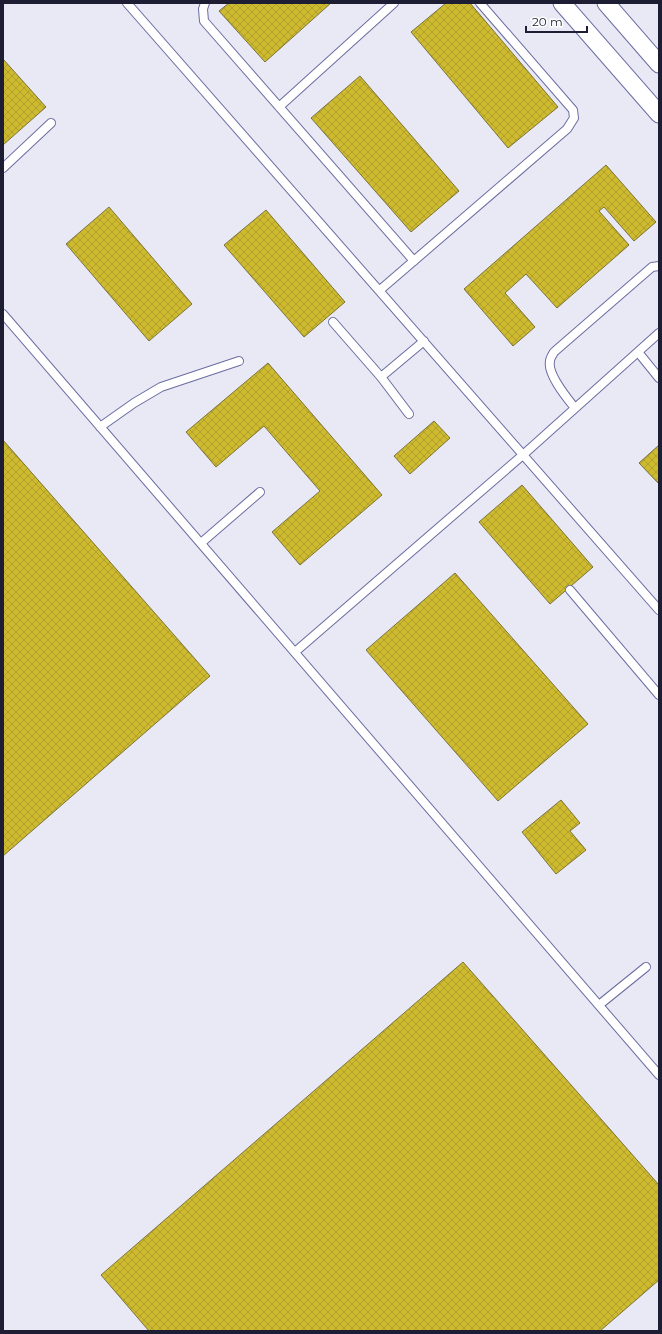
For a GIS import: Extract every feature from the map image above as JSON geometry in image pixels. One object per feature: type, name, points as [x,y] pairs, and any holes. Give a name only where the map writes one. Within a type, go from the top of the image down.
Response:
[{"type":"street","points":[[562,3],[659,114]]},
{"type":"street","points":[[606,3],[659,64]]},
{"type":"lane","points":[[127,3],[524,454],[659,610]]},
{"type":"lane","points":[[205,3],[203,9],[204,21],[414,261]]},
{"type":"lane","points":[[279,107],[394,3]]},
{"type":"lane","points":[[380,290],[567,129],[574,118],[573,110],[480,3]]},
{"type":"lane","points":[[3,168],[51,123]]},
{"type":"lane","points":[[575,408],[556,382],[551,370],[549,361],[554,352],[652,267],[659,266]]},
{"type":"lane","points":[[3,314],[659,1075]]},
{"type":"lane","points":[[333,322],[381,377],[409,414]]},
{"type":"lane","points":[[295,652],[524,454],[659,333]]},
{"type":"lane","points":[[381,377],[424,341]]},
{"type":"lane","points":[[638,352],[659,378]]},
{"type":"lane","points":[[100,427],[134,402],[161,387],[239,360]]},
{"type":"lane","points":[[201,543],[260,492]]},
{"type":"lane","points":[[570,590],[659,694]]},
{"type":"lane","points":[[599,1005],[646,968]]},
{"type":"building","points":[[229,3],[331,3],[265,62],[219,11]]},
{"type":"building","points":[[446,3],[470,3],[558,107],[508,148],[411,32]]},
{"type":"building","points":[[3,59],[46,107],[3,145]]},
{"type":"building","points":[[360,76],[459,191],[411,232],[311,118]]},
{"type":"building","points":[[606,165],[656,222],[634,241],[604,207],[599,211],[629,245],[557,308],[526,274],[505,293],[535,327],[513,346],[464,289]]},
{"type":"building","points":[[109,207],[192,304],[149,341],[66,244]]},
{"type":"building","points":[[266,210],[345,302],[304,337],[224,245]]},
{"type":"building","points":[[268,363],[382,495],[300,565],[272,532],[320,491],[264,426],[216,467],[186,432]]},
{"type":"building","points":[[434,421],[450,438],[410,474],[394,456]]},
{"type":"building","points":[[3,440],[210,676],[3,856]]},
{"type":"building","points":[[659,445],[659,484],[639,463]]},
{"type":"building","points":[[522,485],[593,567],[550,604],[479,522]]},
{"type":"building","points":[[455,573],[588,724],[498,801],[366,650]]},
{"type":"building","points":[[561,800],[580,823],[570,831],[586,850],[556,874],[522,832]]},
{"type":"building","points":[[463,962],[659,1185],[659,1280],[600,1331],[149,1331],[101,1275]]}]
